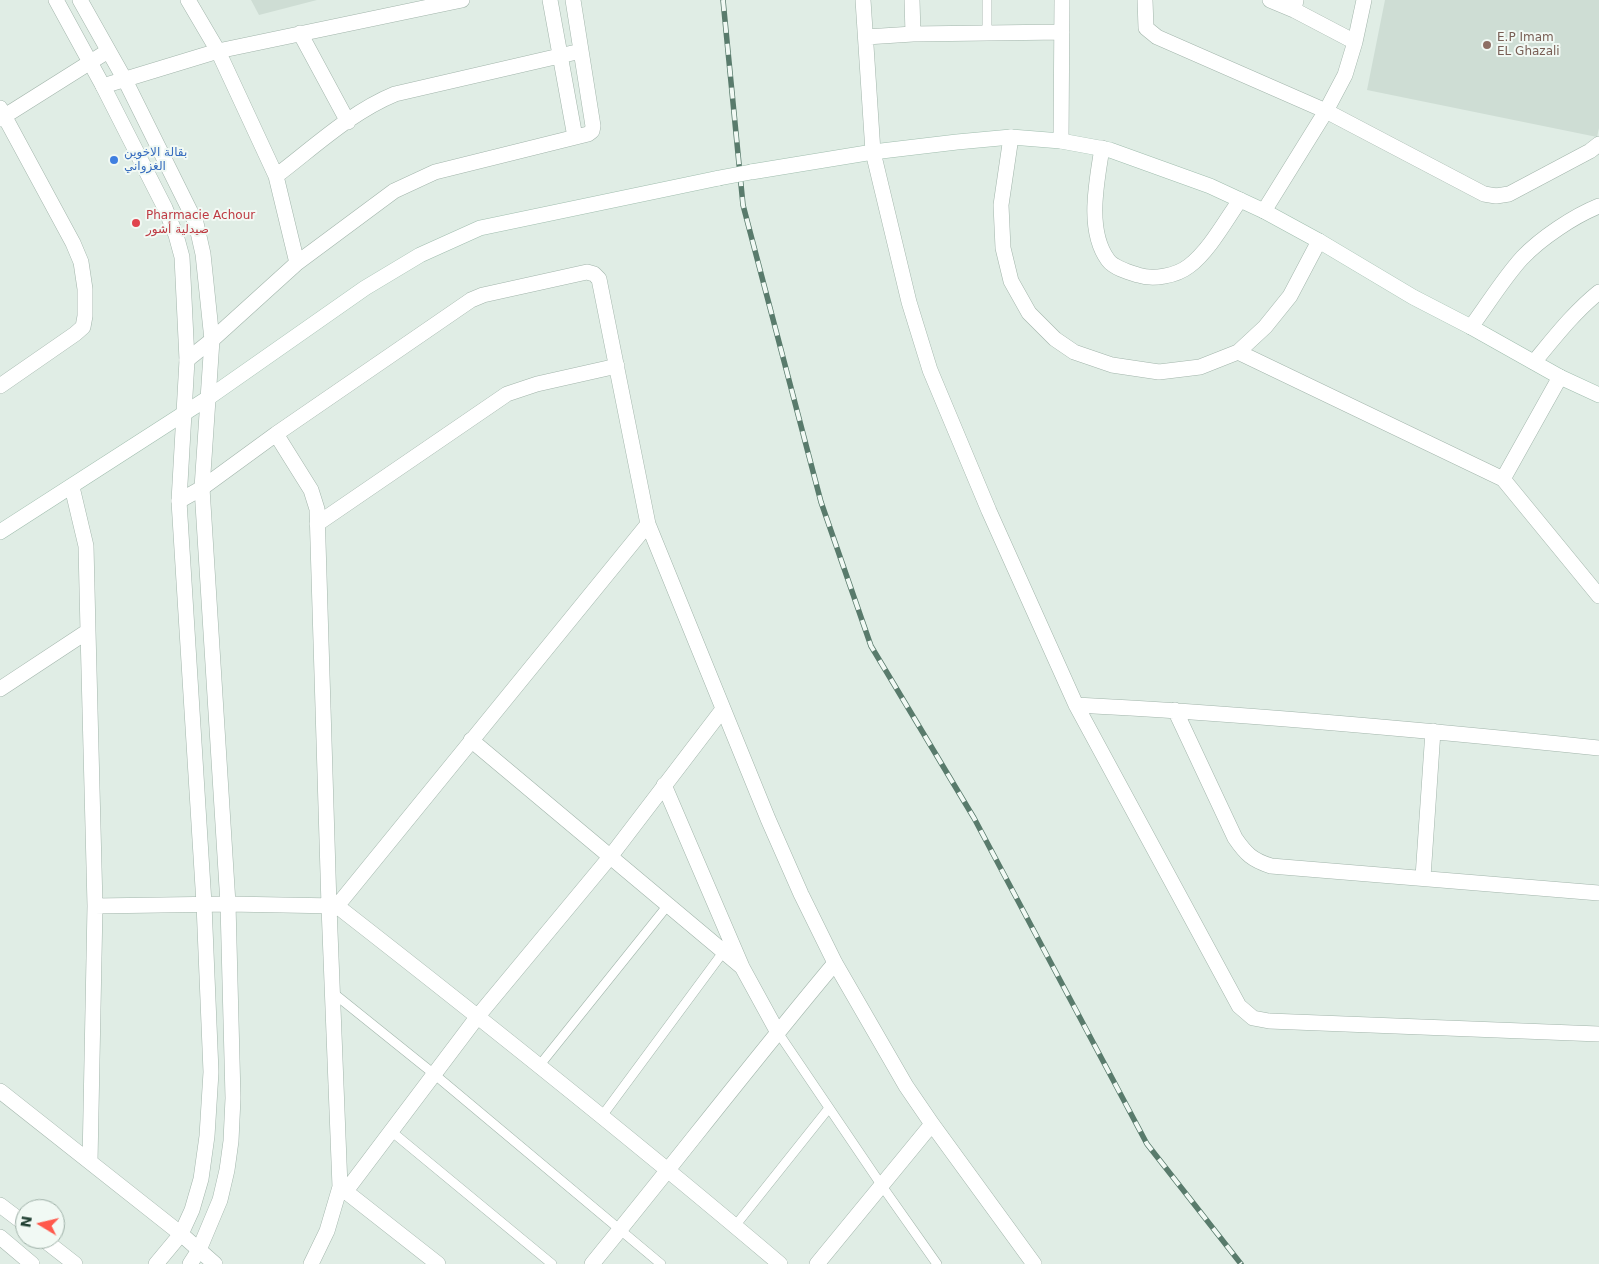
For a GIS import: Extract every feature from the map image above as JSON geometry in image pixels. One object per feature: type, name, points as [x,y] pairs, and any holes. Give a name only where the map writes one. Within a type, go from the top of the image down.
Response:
[{"type":"street","points":[[56,0],[103,86],[165,208],[176,235],[182,257],[187,360],[179,501],[204,904],[211,1072],[207,1136],[201,1179],[192,1210],[181,1234],[156,1264]]},
{"type":"street","points":[[80,0],[125,80],[196,223],[203,254],[212,340],[202,488],[228,904],[233,1098],[227,1170],[220,1200],[199,1250],[190,1264]]},
{"type":"street","points":[[188,0],[218,51],[276,176],[297,263]]},
{"type":"street","points":[[103,86],[218,51],[462,0]]},
{"type":"street","points":[[550,0],[575,137]]},
{"type":"street","points":[[187,360],[212,340],[297,263],[409,182],[435,172],[588,134],[592,131],[593,126],[573,0]]},
{"type":"street","points":[[863,0],[873,152],[909,302],[930,370],[989,511],[1076,705],[1239,1006],[1253,1018],[1269,1021],[1599,1034]]},
{"type":"street","points":[[912,0],[912,34]]},
{"type":"street","points":[[1061,141],[1062,0]]},
{"type":"street","points":[[1145,0],[1146,28],[1157,37],[1326,110],[1484,194],[1496,196],[1509,194],[1590,151],[1599,144]]},
{"type":"street","points":[[1270,0],[1295,5],[1355,42]]},
{"type":"street","points":[[1264,212],[1345,75],[1355,42],[1364,0]]},
{"type":"street","points":[[866,37],[912,34],[1062,32]]},
{"type":"street","points":[[300,33],[348,122]]},
{"type":"street","points":[[0,386],[75,334],[83,327],[85,316],[85,289],[81,262],[76,249],[2,115],[108,51]]},
{"type":"street","points":[[276,176],[378,101],[395,94],[581,51]]},
{"type":"street","points":[[1011,138],[1001,205],[1003,248],[1011,281],[1029,313],[1055,338],[1074,352],[1112,366],[1159,372],[1200,367],[1238,352],[1265,327],[1290,296],[1319,241]]},
{"type":"street","points":[[0,532],[208,398],[365,288],[420,255],[462,235],[504,222],[751,172],[873,152],[1011,138],[1061,141],[1102,148],[1177,173],[1240,200],[1319,241],[1413,297],[1471,326],[1560,377],[1599,395]]},
{"type":"street","points":[[1102,148],[1095,194],[1097,231],[1100,245],[1108,261],[1124,271],[1146,278],[1169,275],[1188,267],[1204,251],[1240,200]]},
{"type":"street","points":[[1471,326],[1522,258],[1580,214],[1599,206]]},
{"type":"street","points":[[179,501],[202,488],[276,434],[471,300],[484,295],[588,272],[594,274],[599,279],[648,524],[768,819],[801,894],[835,963],[906,1086],[1034,1264]]},
{"type":"street","points":[[1534,362],[1568,322],[1599,292]]},
{"type":"street","points":[[1238,352],[1503,479],[1597,591]]},
{"type":"street","points":[[317,524],[507,394],[538,384],[617,366]]},
{"type":"street","points":[[1503,479],[1560,377]]},
{"type":"street","points":[[276,434],[311,490],[317,509],[333,906],[332,992],[343,1189],[438,1264]]},
{"type":"street","points":[[72,487],[86,546],[95,906],[90,1162]]},
{"type":"street","points":[[333,906],[648,524]]},
{"type":"street","points":[[0,689],[88,630]]},
{"type":"street","points":[[1076,705],[1175,710],[1433,731],[1599,748]]},
{"type":"street","points":[[310,1264],[327,1231],[343,1189],[391,1131],[478,1016],[610,857],[723,709]]},
{"type":"street","points":[[1175,710],[1235,838],[1244,852],[1256,861],[1271,866],[1599,893]]},
{"type":"street","points":[[1422,877],[1433,731]]},
{"type":"street","points":[[471,740],[742,967]]},
{"type":"street","points":[[664,785],[742,967],[778,1031]]},
{"type":"street","points":[[95,906],[204,904],[333,906],[478,1016],[669,1170],[780,1264]]},
{"type":"street","points":[[592,1264],[669,1170],[778,1031],[835,963]]},
{"type":"street","points":[[0,1091],[181,1234],[215,1264]]},
{"type":"street","points":[[817,1264],[932,1124]]},
{"type":"street","points":[[0,1205],[15,1216]]},
{"type":"street","points":[[0,1237],[32,1264]]},
{"type":"street","points":[[56,1249],[75,1264]]},
{"type":"lane","points":[[987,0],[987,34]]},
{"type":"lane","points":[[539,1066],[668,905]]},
{"type":"lane","points":[[602,1116],[724,951]]},
{"type":"lane","points":[[332,992],[434,1074],[661,1264]]},
{"type":"lane","points":[[778,1031],[937,1264]]},
{"type":"lane","points":[[735,1226],[829,1108]]},
{"type":"lane","points":[[391,1131],[552,1264]]},
{"type":"shaded area","points":[[251,0],[317,0],[259,15]]},
{"type":"shaded area","name":"E.P Imam EL Ghazali","points":[[1385,0],[1599,0],[1599,128],[1597,137],[1367,90]]},
{"type":"railway","points":[[723,0],[743,205],[821,502],[871,646],[974,818],[1147,1144],[1241,1264]]},
{"type":"place","name":"E.P Imam EL Ghazali","points":[[1487,45]]},
{"type":"place","name":"بقالة الاخوين الغزواني","points":[[114,160]]},
{"type":"place","name":"Pharmacie Achour صيدلية أشور","points":[[136,223]]}]
